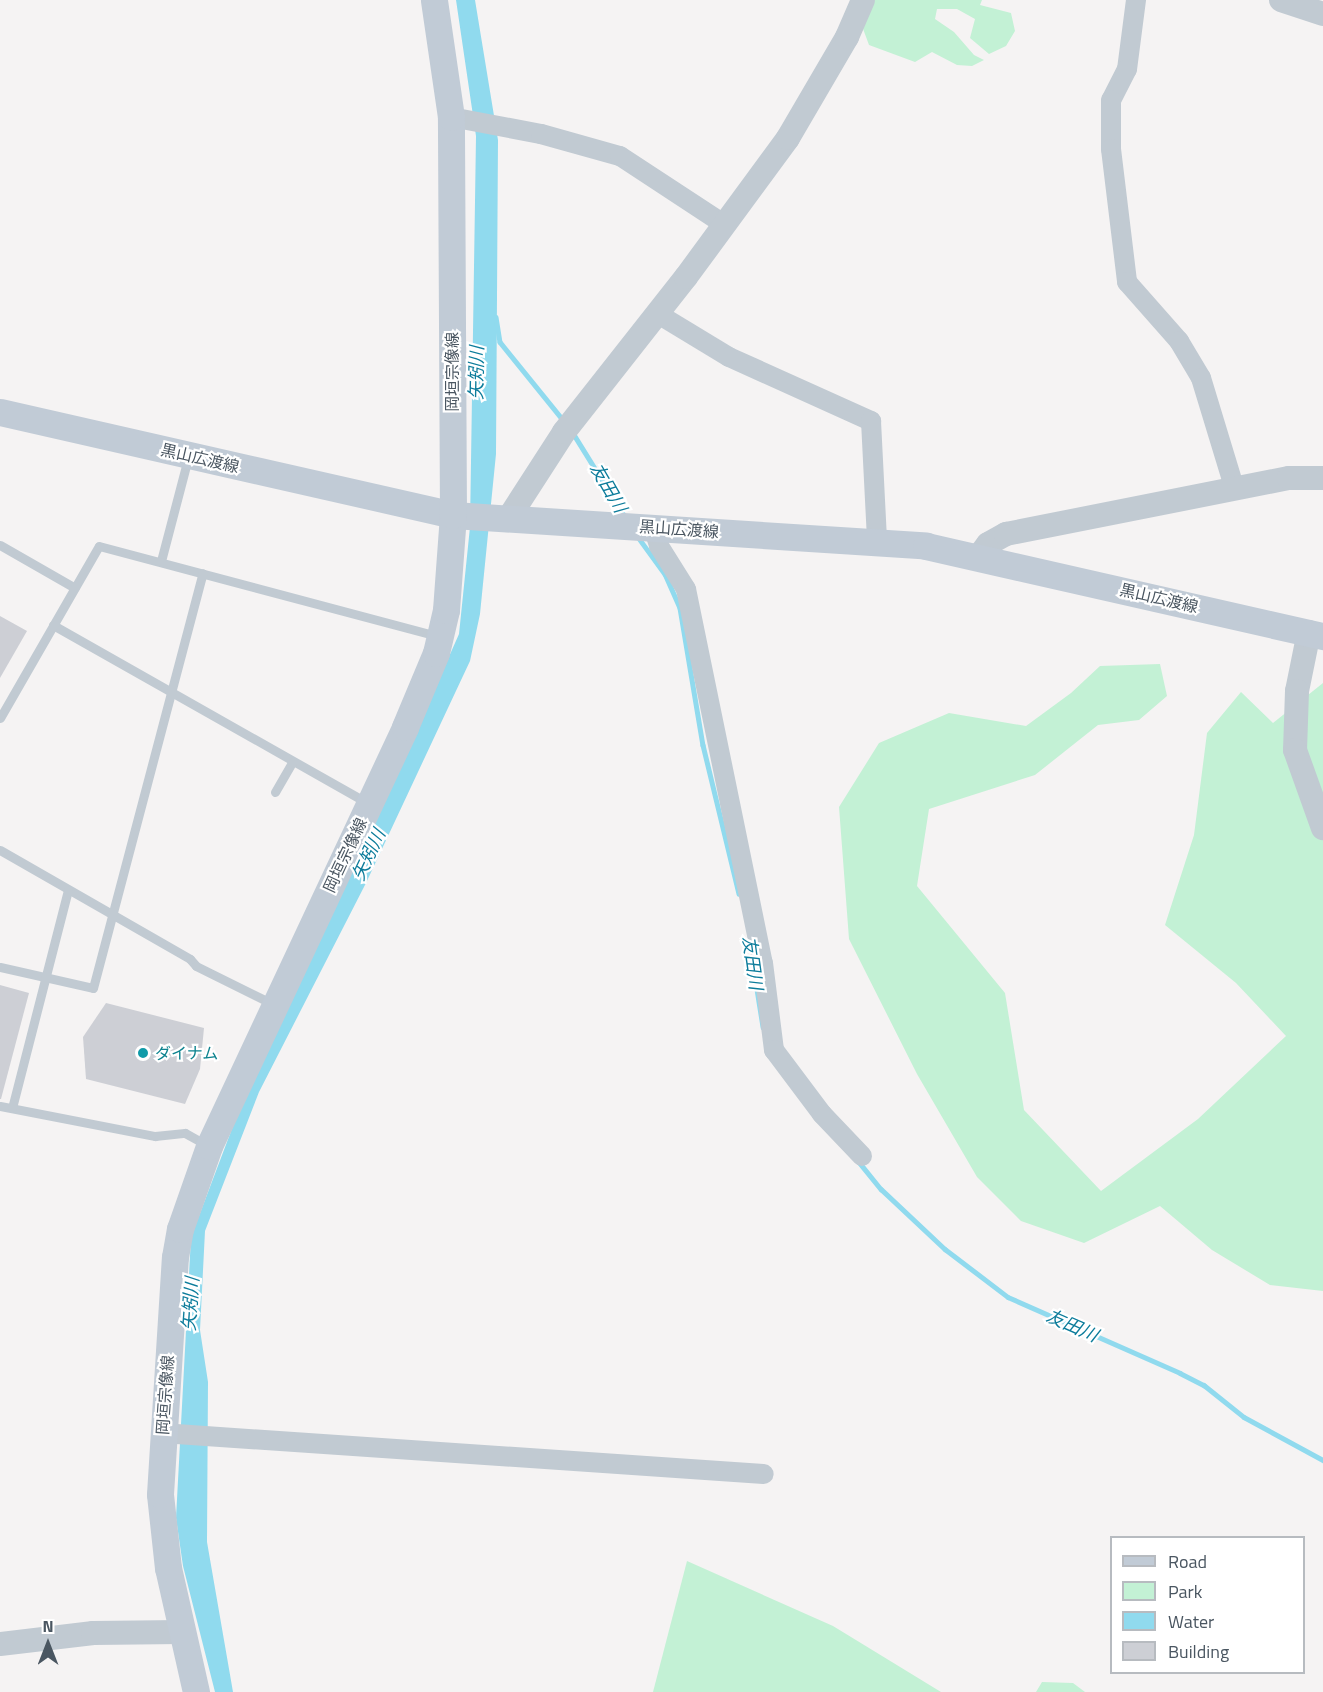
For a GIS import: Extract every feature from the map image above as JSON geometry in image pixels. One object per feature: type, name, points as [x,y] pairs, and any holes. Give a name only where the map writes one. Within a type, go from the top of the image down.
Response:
[{"type":"main road","name":"岡垣宗像線","points":[[196,1692],[162,1527],[162,1433],[175,1257],[188,1203],[209,1146],[368,804],[441,636],[453,515],[451,117],[434,0]]},
{"type":"main road","name":"黒山広渡線","points":[[0,412],[453,515],[877,541],[978,556],[1316,634]]},
{"type":"street","points":[[508,519],[564,432],[725,225],[812,102],[863,0]]},
{"type":"street","points":[[1136,0],[1127,69],[1111,100],[1112,159],[1127,282],[1179,341],[1201,378],[1235,490]]},
{"type":"street","points":[[1281,0],[1323,14]]},
{"type":"street","points":[[451,117],[541,134],[620,156],[725,225]]},
{"type":"street","points":[[658,314],[729,357],[871,421],[877,541]]},
{"type":"street","points":[[978,556],[988,544],[1006,534],[1289,478],[1323,478]]},
{"type":"street","points":[[652,527],[659,546],[686,589],[763,963],[774,1050],[822,1114],[862,1156]]},
{"type":"street","points":[[1316,634],[1298,691],[1295,750],[1323,828]]},
{"type":"street","points":[[162,1433],[764,1474]]},
{"type":"street","points":[[0,1644],[93,1633],[182,1632]]},
{"type":"lane","points":[[160,561],[189,456]]},
{"type":"lane","points":[[0,546],[75,588]]},
{"type":"lane","points":[[0,718],[99,546],[441,636]]},
{"type":"lane","points":[[0,967],[93,988],[203,573]]},
{"type":"lane","points":[[53,625],[292,763],[368,804]]},
{"type":"lane","points":[[275,792],[292,763]]},
{"type":"lane","points":[[0,850],[190,958],[196,966],[275,1005]]},
{"type":"lane","points":[[12,1108],[68,890]]},
{"type":"lane","points":[[0,1106],[155,1136],[185,1133],[209,1146]]},
{"type":"green space","points":[[874,0],[982,0],[980,5],[1011,13],[1015,31],[1006,46],[989,54],[970,38],[975,19],[957,9],[937,9],[935,19],[954,32],[974,55],[984,60],[972,66],[957,65],[932,52],[915,62],[869,45],[862,26]]},
{"type":"green space","points":[[1160,664],[1167,696],[1139,720],[1098,725],[1035,775],[929,809],[917,886],[1005,993],[1024,1110],[1101,1191],[1198,1119],[1286,1036],[1236,983],[1165,925],[1194,835],[1207,733],[1241,692],[1273,723],[1323,683],[1323,1291],[1270,1285],[1212,1250],[1160,1206],[1084,1243],[1021,1221],[977,1177],[917,1074],[849,939],[839,807],[879,743],[949,713],[1026,726],[1071,693],[1100,666]]},
{"type":"green space","points":[[687,1561],[833,1626],[941,1692],[653,1692]]},
{"type":"green space","points":[[1042,1682],[1073,1683],[1085,1692],[1036,1692]]},
{"type":"water","name":"矢矧川","points":[[456,0],[475,0],[498,140],[496,454],[480,614],[470,661],[366,883],[259,1092],[205,1231],[200,1330],[208,1382],[207,1542],[233,1692],[215,1692],[183,1566],[176,1518],[191,1237],[241,1105],[377,819],[459,634],[470,527],[476,136]]},
{"type":"building","points":[[0,616],[27,631],[0,678]]},
{"type":"building","points":[[0,985],[29,993],[1,1099],[0,1099]]},
{"type":"building","name":"ダイナム","points":[[106,1003],[204,1028],[200,1069],[185,1104],[86,1079],[83,1037]]},
{"type":"waterway","name":"友田川","points":[[496,317],[500,342],[564,421]]},
{"type":"waterway","name":"友田川","points":[[573,433],[625,517]]},
{"type":"waterway","name":"友田川","points":[[638,537],[665,574],[680,608],[703,745],[739,894]]},
{"type":"waterway","name":"友田川","points":[[752,958],[763,1027]]},
{"type":"waterway","name":"友田川","points":[[859,1162],[881,1189],[945,1249],[1008,1297],[1204,1385],[1244,1417],[1323,1460]]},
{"type":"place","name":"ダイナム","points":[[143,1053]]}]
